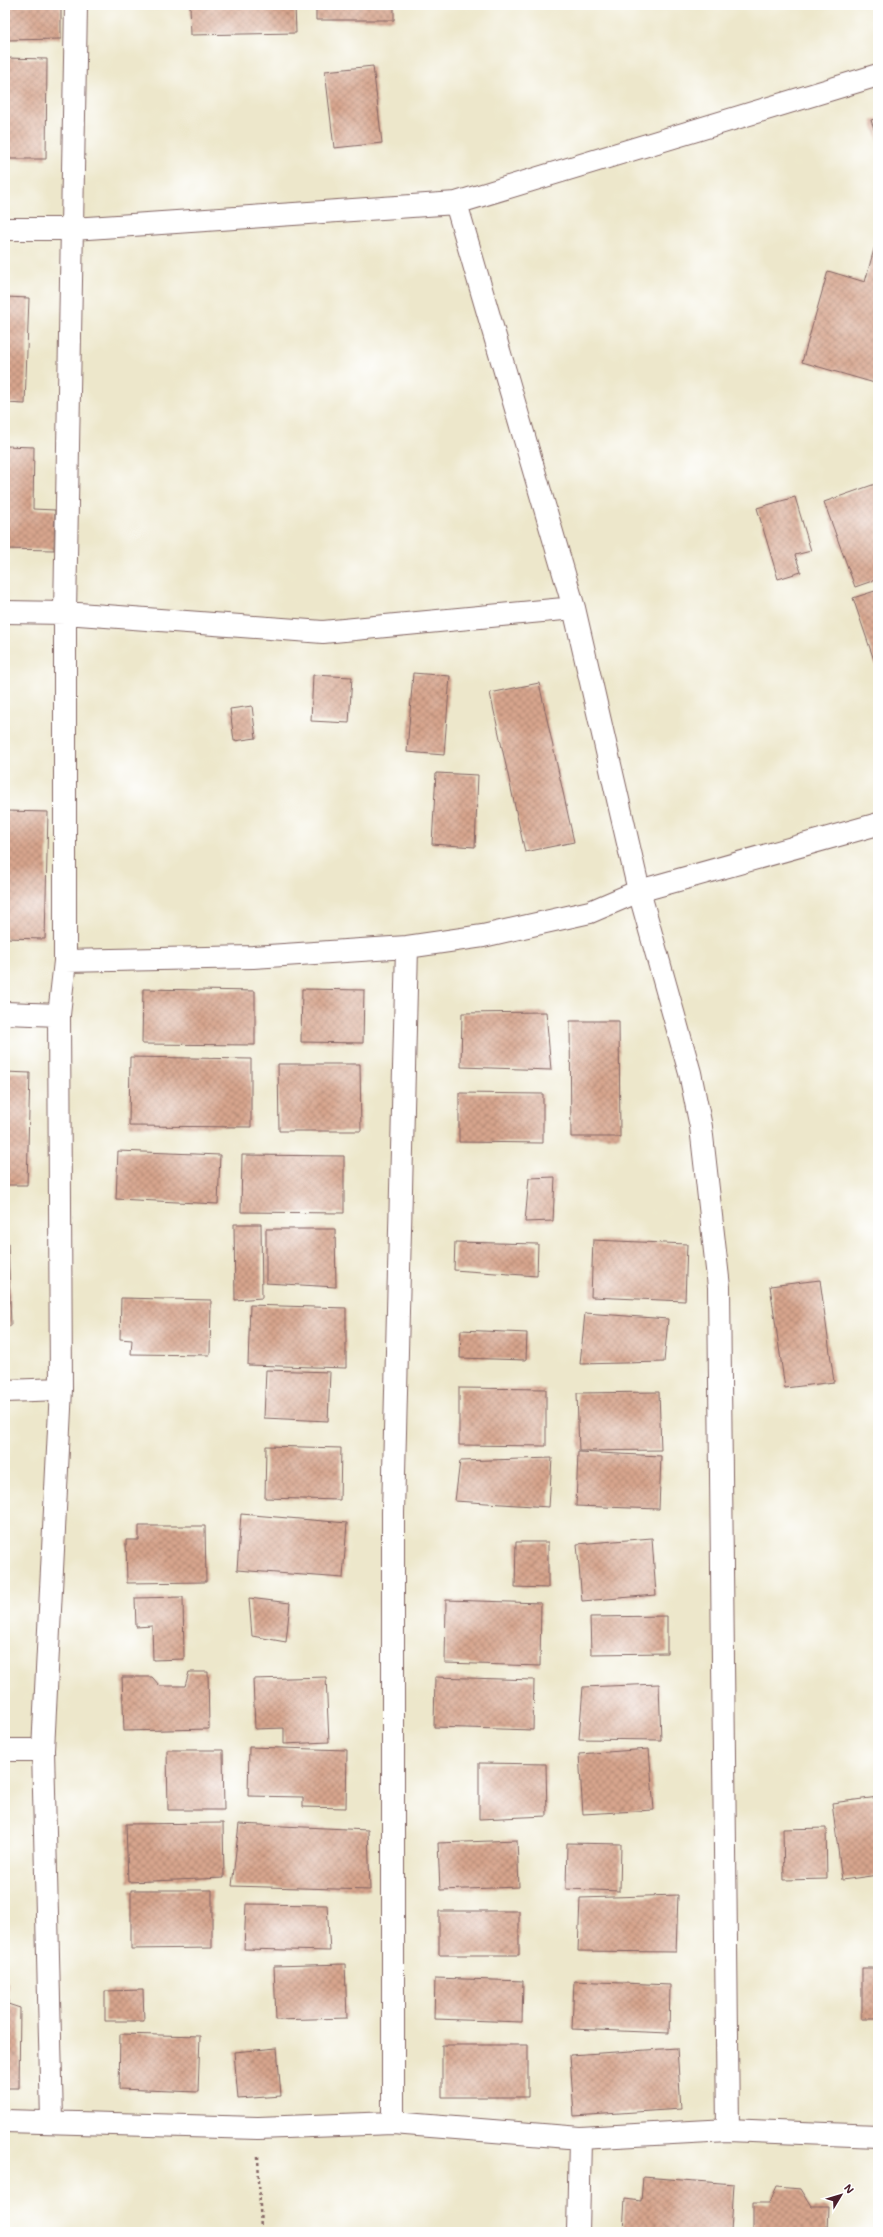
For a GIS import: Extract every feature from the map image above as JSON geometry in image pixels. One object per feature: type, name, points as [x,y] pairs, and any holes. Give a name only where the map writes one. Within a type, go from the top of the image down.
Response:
[{"type":"street","points":[[52,2121],[43,1750],[61,1390],[59,1015],[66,961],[65,613],[76,5]]},
{"type":"street","points":[[5,229],[73,229],[456,203],[878,75]]},
{"type":"street","points":[[456,203],[574,608],[639,891],[690,1074],[701,1127],[719,1287],[728,2130]]},
{"type":"street","points":[[5,612],[65,613],[323,632],[574,608]]},
{"type":"street","points":[[66,961],[253,957],[407,947],[483,936],[590,912],[639,891],[878,824]]},
{"type":"street","points":[[393,2123],[393,1513],[407,947]]},
{"type":"street","points":[[5,1013],[59,1015]]},
{"type":"street","points":[[5,1391],[61,1390]]},
{"type":"street","points":[[5,1750],[43,1750]]},
{"type":"street","points":[[5,2121],[52,2121],[258,2128],[393,2123],[580,2138],[728,2130],[878,2136]]},
{"type":"street","points":[[578,2232],[580,2138]]},
{"type":"path","points":[[258,2128],[261,2232]]},
{"type":"building","points":[[5,5],[61,5],[61,39],[5,40]]},
{"type":"building","points":[[190,5],[295,5],[296,33],[191,35]]},
{"type":"building","points":[[316,5],[394,5],[394,20],[316,20]]},
{"type":"building","points":[[5,58],[47,59],[46,159],[5,159]]},
{"type":"building","points":[[373,66],[382,143],[334,148],[325,71]]},
{"type":"building","points":[[878,118],[878,141],[871,120]]},
{"type":"building","points":[[876,242],[878,242],[878,384],[802,362],[828,271],[865,282]]},
{"type":"building","points":[[5,297],[29,298],[25,404],[5,403]]},
{"type":"building","points":[[5,446],[34,447],[33,509],[55,510],[54,550],[5,549]]},
{"type":"building","points":[[878,483],[878,579],[855,587],[824,502]]},
{"type":"building","points":[[795,497],[811,551],[795,555],[801,572],[778,579],[757,508]]},
{"type":"building","points":[[878,590],[878,672],[853,598]]},
{"type":"building","points":[[413,673],[450,676],[444,755],[407,752]]},
{"type":"building","points":[[313,675],[352,677],[349,723],[311,721]]},
{"type":"building","points":[[539,683],[574,842],[525,852],[490,693]]},
{"type":"building","points":[[252,706],[256,738],[234,741],[230,709]]},
{"type":"building","points":[[436,773],[478,775],[475,847],[432,844]]},
{"type":"building","points":[[5,811],[48,812],[45,939],[5,938]]},
{"type":"building","points":[[143,989],[255,991],[255,1045],[142,1044]]},
{"type":"building","points":[[302,989],[364,990],[363,1043],[301,1042]]},
{"type":"building","points":[[546,1012],[551,1070],[461,1067],[462,1013]]},
{"type":"building","points":[[570,1021],[619,1021],[620,1137],[571,1137]]},
{"type":"building","points":[[130,1057],[251,1059],[251,1127],[129,1126]]},
{"type":"building","points":[[278,1064],[360,1064],[361,1131],[279,1131]]},
{"type":"building","points":[[5,1072],[30,1073],[27,1185],[5,1185]]},
{"type":"building","points":[[459,1093],[543,1094],[543,1143],[459,1142]]},
{"type":"building","points":[[118,1151],[220,1155],[218,1204],[116,1199]]},
{"type":"building","points":[[242,1155],[344,1156],[344,1213],[241,1212]]},
{"type":"building","points":[[555,1177],[553,1221],[525,1222],[529,1178]]},
{"type":"building","points":[[234,1224],[261,1224],[262,1298],[235,1300]]},
{"type":"building","points":[[266,1229],[335,1229],[336,1287],[266,1283]]},
{"type":"building","points":[[593,1240],[687,1244],[685,1301],[591,1297]]},
{"type":"building","points":[[455,1242],[538,1244],[537,1276],[454,1270]]},
{"type":"building","points":[[5,1243],[8,1243],[11,1326],[5,1326]]},
{"type":"building","points":[[820,1280],[834,1382],[785,1388],[770,1286]]},
{"type":"building","points":[[121,1298],[211,1300],[210,1355],[131,1354],[132,1340],[120,1339]]},
{"type":"building","points":[[250,1305],[346,1308],[346,1368],[248,1365]]},
{"type":"building","points":[[585,1313],[668,1319],[664,1362],[580,1364]]},
{"type":"building","points":[[461,1330],[527,1333],[526,1360],[460,1358]]},
{"type":"building","points":[[266,1370],[330,1372],[328,1421],[264,1418]]},
{"type":"building","points":[[459,1388],[546,1389],[546,1446],[459,1445]]},
{"type":"building","points":[[659,1392],[661,1450],[579,1451],[577,1393]]},
{"type":"building","points":[[266,1446],[341,1448],[340,1500],[265,1498]]},
{"type":"building","points":[[578,1452],[661,1456],[659,1509],[576,1506]]},
{"type":"building","points":[[552,1458],[549,1507],[455,1501],[460,1461]]},
{"type":"building","points":[[241,1514],[347,1523],[343,1578],[237,1570]]},
{"type":"building","points":[[139,1526],[205,1526],[206,1582],[127,1583],[126,1540],[139,1540]]},
{"type":"building","points":[[652,1538],[656,1595],[582,1601],[577,1544]]},
{"type":"building","points":[[516,1542],[548,1542],[548,1588],[515,1587]]},
{"type":"building","points":[[5,1544],[7,1544],[7,1588],[5,1588]]},
{"type":"building","points":[[183,1597],[184,1659],[153,1660],[152,1626],[136,1627],[135,1598]]},
{"type":"building","points":[[249,1598],[290,1603],[286,1642],[252,1636]]},
{"type":"building","points":[[446,1600],[541,1603],[540,1666],[445,1663]]},
{"type":"building","points":[[667,1616],[667,1653],[591,1654],[590,1617]]},
{"type":"building","points":[[189,1672],[208,1672],[209,1729],[124,1731],[122,1677],[152,1677],[160,1686],[185,1686]]},
{"type":"building","points":[[326,1677],[329,1742],[284,1744],[284,1728],[255,1729],[253,1679]]},
{"type":"building","points":[[435,1677],[534,1680],[533,1730],[434,1727]]},
{"type":"building","points":[[659,1684],[661,1740],[579,1739],[583,1687]]},
{"type":"building","points":[[249,1747],[347,1750],[346,1808],[303,1807],[303,1797],[248,1796]]},
{"type":"building","points":[[649,1749],[654,1810],[583,1814],[579,1754]]},
{"type":"building","points":[[167,1750],[223,1750],[224,1810],[168,1810]]},
{"type":"building","points":[[479,1763],[546,1764],[547,1816],[479,1819]]},
{"type":"building","points":[[878,1797],[878,1875],[842,1880],[832,1803]]},
{"type":"building","points":[[223,1823],[224,1878],[128,1882],[126,1824]]},
{"type":"building","points":[[239,1824],[368,1830],[370,1890],[232,1886]]},
{"type":"building","points":[[826,1828],[827,1879],[784,1880],[783,1829]]},
{"type":"building","points":[[517,1840],[519,1887],[440,1890],[438,1843]]},
{"type":"building","points":[[567,1843],[621,1844],[620,1891],[566,1889]]},
{"type":"building","points":[[131,1890],[212,1890],[212,1948],[131,1949]]},
{"type":"building","points":[[678,1895],[676,1952],[578,1951],[580,1898]]},
{"type":"building","points":[[246,1904],[327,1905],[330,1951],[244,1949]]},
{"type":"building","points":[[439,1911],[519,1911],[519,1955],[439,1955]]},
{"type":"building","points":[[345,1964],[347,2018],[276,2020],[274,1966]]},
{"type":"building","points":[[862,1968],[878,1968],[878,2019],[862,2019]]},
{"type":"building","points":[[435,1978],[523,1981],[522,2022],[434,2019]]},
{"type":"building","points":[[574,1981],[670,1985],[669,2033],[572,2029]]},
{"type":"building","points":[[5,1982],[8,1982],[8,2004],[20,2008],[19,2088],[5,2088]]},
{"type":"building","points":[[143,1990],[144,2021],[105,2021],[105,1991]]},
{"type":"building","points":[[120,2034],[200,2036],[198,2092],[119,2089]]},
{"type":"building","points":[[442,2045],[528,2045],[528,2097],[442,2097]]},
{"type":"building","points":[[277,2048],[281,2096],[238,2099],[234,2052]]},
{"type":"building","points":[[677,2048],[681,2109],[574,2116],[570,2055]]},
{"type":"building","points":[[643,2177],[734,2184],[731,2232],[623,2232],[625,2199],[641,2201]]},
{"type":"building","points":[[776,2187],[801,2189],[812,2207],[828,2207],[827,2232],[753,2232],[753,2203],[769,2203]]}]
